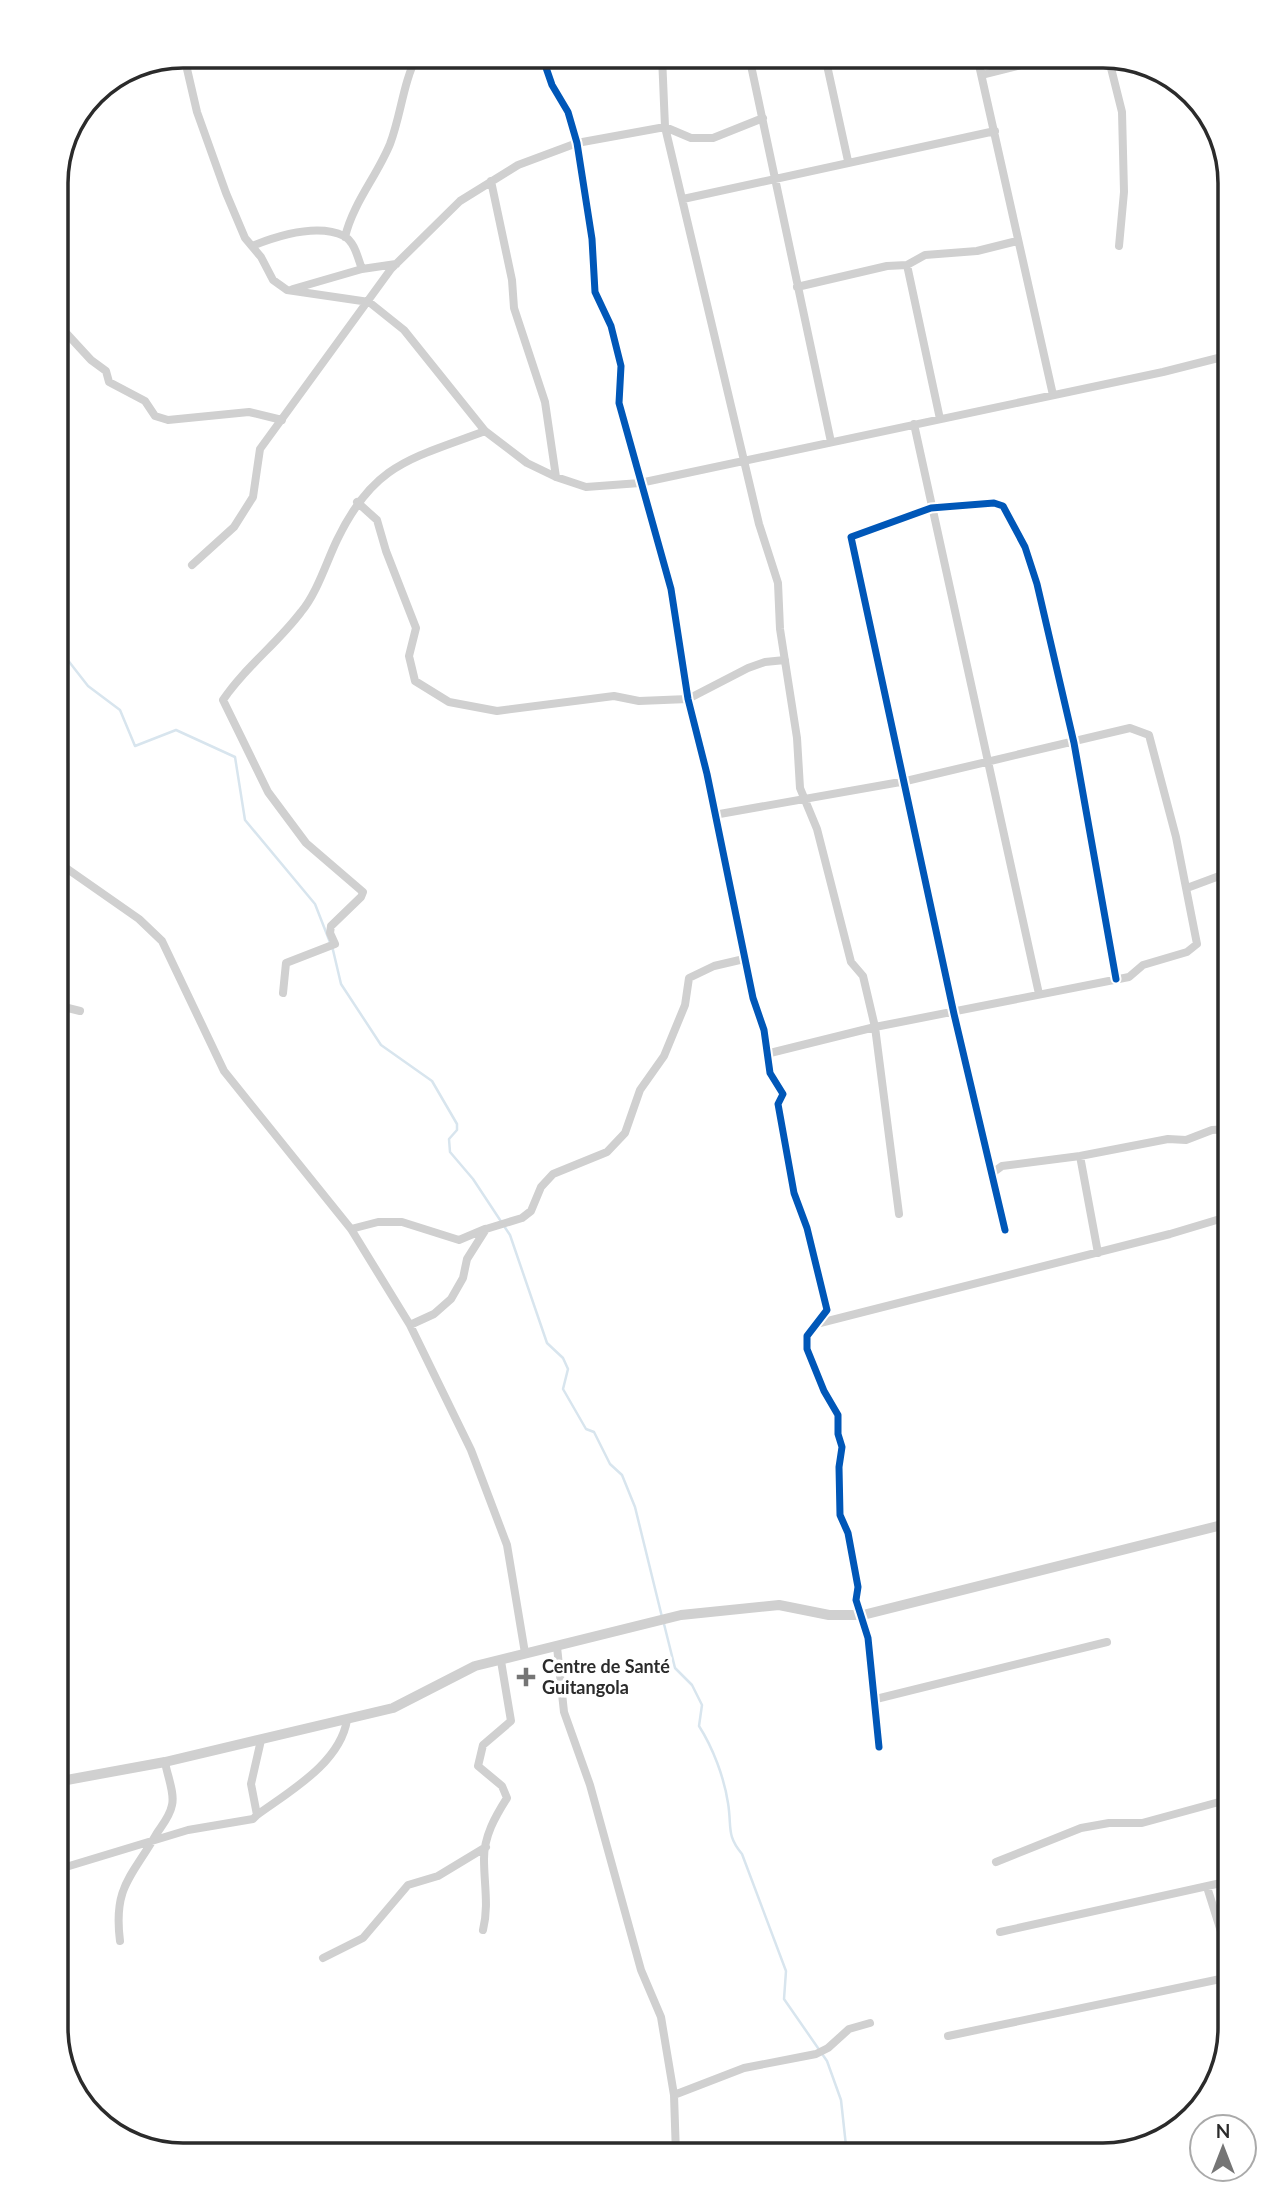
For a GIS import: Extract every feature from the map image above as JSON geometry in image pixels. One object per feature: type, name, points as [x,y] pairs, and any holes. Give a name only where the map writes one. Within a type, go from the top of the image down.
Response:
[{"type":"street","points":[[187,68],[206,142],[245,238],[273,280],[287,290],[369,302],[404,330],[485,430],[509,451],[556,477],[586,487],[640,483],[1218,358]]},
{"type":"street","points":[[345,237],[353,212],[389,146],[402,111],[407,75],[411,68]]},
{"type":"street","points":[[546,68],[552,85],[568,112],[576,143],[592,239],[595,292],[611,327],[621,366],[619,403],[671,589],[688,699],[744,959],[764,1030],[770,1073],[783,1094],[778,1104],[794,1193],[807,1228],[827,1310],[807,1336],[807,1349],[824,1391],[838,1415],[838,1434],[842,1447],[839,1467],[840,1515],[848,1533],[858,1587],[856,1601],[863,1615],[877,1699],[879,1747]]},
{"type":"street","points":[[663,68],[665,127],[759,524],[778,583],[780,629],[797,738],[800,788],[817,829],[850,962],[863,976],[875,1027],[900,1214]]},
{"type":"street","points":[[752,68],[831,442]]},
{"type":"street","points":[[828,68],[848,161]]},
{"type":"street","points":[[980,68],[1053,395]]},
{"type":"street","points":[[982,75],[1009,68]]},
{"type":"street","points":[[1111,68],[1122,112],[1124,192],[1119,246]]},
{"type":"street","points":[[192,565],[234,527],[253,497],[260,449],[396,264],[460,201],[518,166],[576,143],[665,127],[691,138],[713,138],[763,118]]},
{"type":"street","points":[[683,199],[995,131]]},
{"type":"street","points":[[491,181],[512,280],[514,308],[545,402],[556,477]]},
{"type":"street","points":[[252,246],[270,239],[312,232],[345,237],[352,245],[362,269]]},
{"type":"street","points":[[797,287],[887,266],[907,265],[925,255],[976,251],[1017,242]]},
{"type":"street","points":[[287,290],[362,269],[396,264]]},
{"type":"street","points":[[907,265],[940,419]]},
{"type":"street","points":[[68,335],[91,360],[106,371],[109,382],[145,401],[155,416],[168,420],[249,412],[282,419]]},
{"type":"street","points":[[914,424],[930,508],[1039,993]]},
{"type":"street","points":[[283,993],[286,963],[331,945],[331,926],[361,897],[363,891],[306,844],[268,792],[223,700],[239,677],[303,611],[357,502],[381,476],[400,463],[485,430]]},
{"type":"street","points":[[357,502],[377,520],[416,628],[409,656],[415,681],[449,702],[497,711],[614,696],[639,701],[688,699],[748,668],[765,662],[785,660]]},
{"type":"street","points":[[1005,1230],[954,1014],[906,781],[851,537],[930,508],[994,503],[1003,506],[1025,547],[1034,572],[1074,743],[1116,979]]},
{"type":"street","points":[[714,815],[906,781],[1130,729],[1149,735],[1187,888],[1197,944],[1194,948],[1159,958],[1129,977],[1039,993],[954,1014],[875,1027],[766,1054]]},
{"type":"street","points":[[68,869],[139,919],[162,941],[224,1071],[267,1128],[309,1174],[351,1229],[410,1325],[471,1450],[507,1545],[525,1653]]},
{"type":"street","points":[[1187,888],[1218,876]]},
{"type":"street","points":[[351,1229],[378,1222],[402,1223],[459,1240],[523,1218],[531,1211],[541,1187],[553,1174],[607,1152],[625,1133],[640,1090],[664,1056],[685,1005],[689,978],[714,966],[744,959]]},
{"type":"street","points":[[68,1008],[80,1011]]},
{"type":"street","points":[[991,1174],[1002,1166],[1080,1156],[1168,1139],[1186,1140],[1218,1130]]},
{"type":"street","points":[[1080,1156],[1098,1253]]},
{"type":"street","points":[[819,1323],[1098,1253],[1218,1219]]},
{"type":"street","points":[[410,1325],[434,1314],[452,1299],[463,1278],[467,1259],[486,1229]]},
{"type":"street","points":[[68,1780],[165,1762],[393,1708],[475,1666],[681,1615],[769,1605],[829,1615],[863,1615],[1218,1526]]},
{"type":"street","points":[[877,1699],[1107,1642]]},
{"type":"street","points":[[557,1647],[564,1712],[590,1786],[641,1970],[661,2017],[674,2095],[676,2143]]},
{"type":"street","points":[[483,1930],[487,1913],[486,1847],[491,1822],[507,1798],[502,1786],[478,1766],[483,1745],[511,1721],[501,1661]]},
{"type":"street","points":[[68,1866],[154,1840],[253,1819],[311,1775],[344,1739],[346,1720]]},
{"type":"street","points":[[257,1815],[251,1784],[261,1740]]},
{"type":"street","points":[[120,1941],[117,1915],[119,1895],[126,1879],[154,1840],[173,1803],[165,1762]]},
{"type":"street","points":[[996,1862],[1081,1828],[1109,1823],[1142,1823],[1218,1802]]},
{"type":"street","points":[[323,1958],[363,1938],[408,1885],[438,1876],[486,1847]]},
{"type":"street","points":[[1000,1932],[1218,1884]]},
{"type":"street","points":[[1207,1887],[1218,1922]]},
{"type":"street","points":[[948,2036],[1218,1980]]},
{"type":"street","points":[[674,2095],[744,2068],[816,2054],[828,2048],[849,2029],[870,2023]]},
{"type":"waterway","points":[[68,660],[88,686],[120,710],[135,746],[176,730],[235,757],[245,820],[315,904],[333,950],[341,984],[381,1045],[432,1081],[457,1124],[457,1130],[449,1139],[450,1152],[473,1179],[510,1235],[547,1343],[563,1358],[568,1369],[563,1389],[586,1429],[594,1432],[610,1464],[622,1475],[635,1507],[662,1617]]},
{"type":"waterway","points":[[664,1624],[675,1668],[692,1685],[702,1705],[699,1726],[724,1783],[732,1836],[742,1854],[786,1971],[784,1999],[827,2061],[841,2100],[846,2143]]},
{"type":"cycle path","points":[[546,68],[552,85],[568,112],[577,143],[592,239],[595,292],[611,326],[621,366],[619,403],[671,589],[688,699],[707,774],[753,998],[764,1030],[770,1073],[783,1094],[778,1104],[794,1193],[807,1228],[827,1310],[807,1336],[807,1349],[824,1391],[838,1415],[838,1434],[842,1447],[839,1467],[840,1515],[848,1533],[858,1587],[856,1600],[868,1638],[879,1747]]},
{"type":"cycle path","points":[[1005,1230],[954,1014],[851,537],[931,508],[994,503],[1003,506],[1025,547],[1037,584],[1074,743],[1116,979]]},
{"type":"place","name":"Centre de Santé Guitangola","points":[[526,1677]]}]
